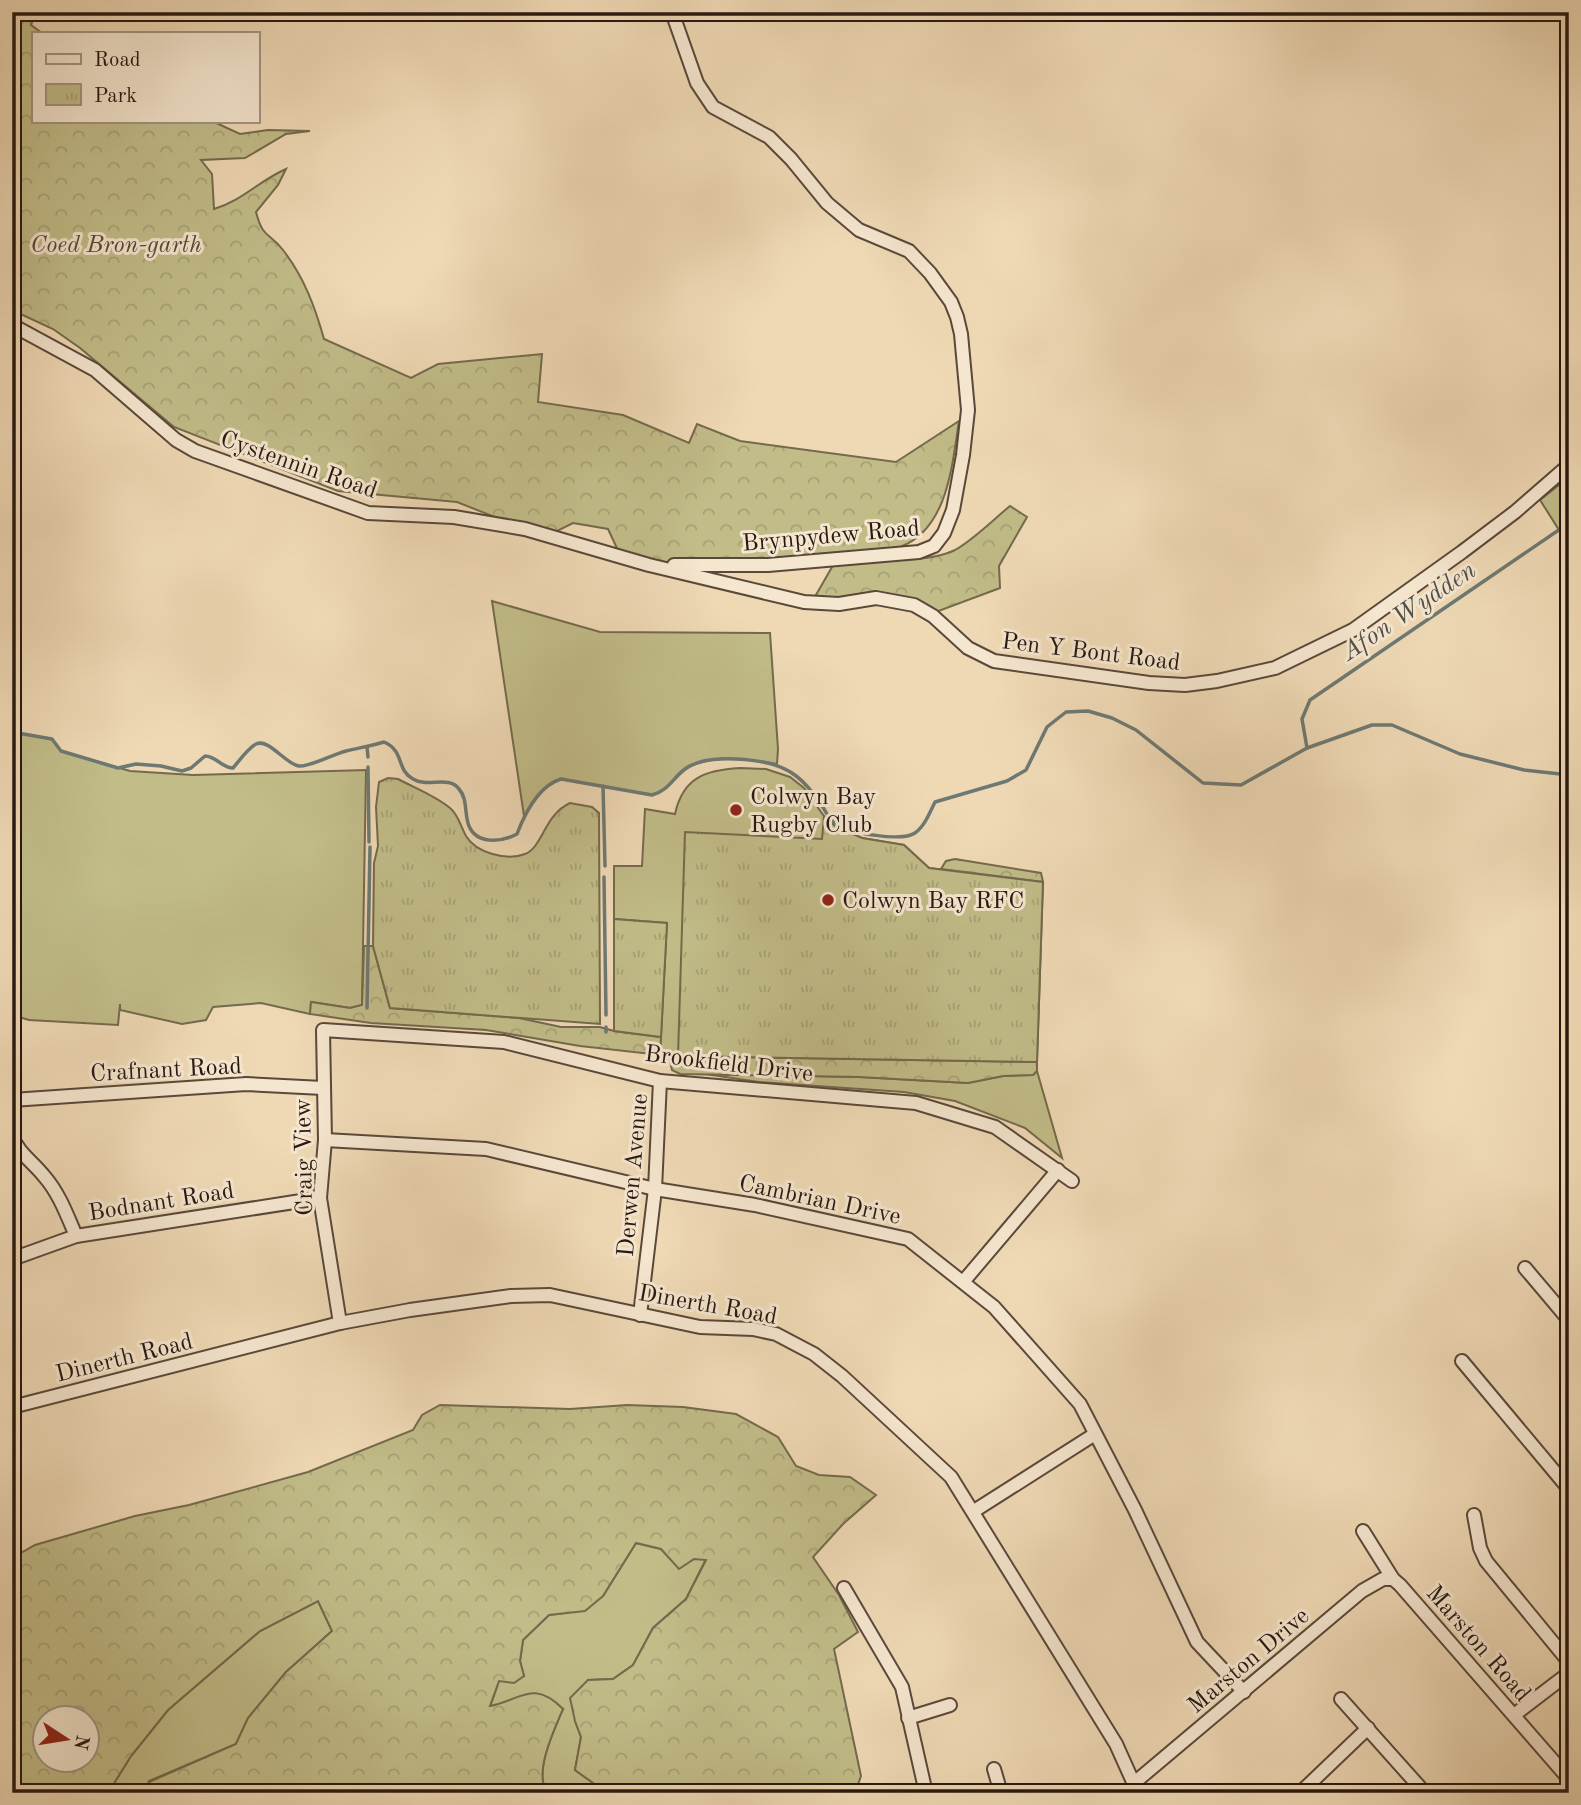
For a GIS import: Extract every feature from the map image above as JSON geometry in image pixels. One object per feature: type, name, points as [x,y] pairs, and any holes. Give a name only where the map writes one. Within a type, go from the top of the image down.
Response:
[{"type":"street","name":"Brynpydew Road","points":[[649,565],[768,565],[919,552],[934,546],[944,533],[953,510],[968,410],[957,317],[951,302],[930,272],[909,251],[859,230],[827,203],[769,137],[713,107],[697,83],[672,12]]},
{"type":"street","name":"Cystennin Road","points":[[12,325],[95,370],[167,432],[195,451],[368,513],[454,517],[525,529],[649,565]]},
{"type":"street","name":"Pen Y Bont Road","points":[[649,565],[804,602],[839,604],[876,598],[914,606],[933,615],[968,648],[994,661],[1149,683],[1185,685],[1275,668],[1353,631],[1504,520],[1569,465]]},
{"type":"street","name":"Brookfield Drive","points":[[323,1030],[504,1042],[660,1080],[916,1104],[995,1127],[1072,1181]]},
{"type":"street","name":"Craig View","points":[[323,1030],[325,1140],[320,1198],[340,1323]]},
{"type":"street","name":"Derwen Avenue","points":[[640,1315],[655,1189],[660,1080]]},
{"type":"street","name":"Crafnant Road","points":[[12,1100],[246,1084],[323,1088]]},
{"type":"street","points":[[12,1136],[21,1152],[55,1191],[76,1236]]},
{"type":"street","name":"Cambrian Drive","points":[[325,1140],[486,1150],[655,1189],[755,1205],[908,1239],[994,1307],[1080,1404],[1135,1510],[1197,1642],[1244,1692]]},
{"type":"street","points":[[962,1282],[1058,1170]]},
{"type":"street","name":"Bodnant Road","points":[[12,1259],[76,1236],[320,1198]]},
{"type":"street","points":[[1525,1268],[1569,1320]]},
{"type":"street","name":"Dinerth Road","points":[[12,1407],[340,1323],[511,1296],[550,1296],[700,1327],[753,1329],[776,1334],[792,1341],[842,1376],[951,1476],[1116,1744],[1136,1788]]},
{"type":"street","points":[[1462,1361],[1569,1489]]},
{"type":"street","points":[[974,1511],[1096,1434]]},
{"type":"street","points":[[1474,1515],[1480,1549],[1486,1561],[1569,1662]]},
{"type":"street","name":"Marston Road","points":[[1363,1531],[1393,1579],[1569,1779]]},
{"type":"street","name":"Marston Drive","points":[[1136,1788],[1362,1591],[1383,1579],[1393,1579]]},
{"type":"street","points":[[844,1588],[902,1687],[926,1793]]},
{"type":"street","points":[[1514,1715],[1569,1673]]},
{"type":"street","points":[[1340,1699],[1424,1793]]},
{"type":"street","points":[[908,1718],[950,1705]]},
{"type":"street","points":[[1300,1793],[1367,1728]]},
{"type":"street","points":[[994,1769],[1001,1793]]},
{"type":"green space","name":"Coed Bron-garth","points":[[12,12],[36,12],[31,25],[41,32],[32,32],[32,122],[214,122],[240,134],[268,130],[310,131],[286,134],[245,158],[201,160],[212,174],[214,209],[233,201],[286,169],[278,185],[256,212],[264,231],[283,250],[303,282],[324,339],[411,378],[438,364],[542,354],[538,402],[623,415],[689,443],[697,424],[740,441],[896,462],[959,421],[945,494],[928,526],[916,538],[900,547],[842,558],[900,560],[930,557],[955,550],[1010,506],[1027,517],[999,566],[1000,588],[936,612],[880,598],[812,602],[836,560],[649,565],[621,557],[608,529],[573,523],[547,536],[457,502],[338,491],[174,427],[80,348],[53,329],[12,310]]},
{"type":"green space","points":[[1569,477],[1569,523],[1559,530],[1540,500]]},
{"type":"green space","points":[[492,601],[600,632],[770,633],[777,764],[743,759],[706,761],[681,772],[667,787],[652,795],[561,779],[544,789],[524,816]]},
{"type":"green space","points":[[12,732],[52,739],[61,751],[130,771],[193,775],[366,770],[362,1005],[350,1008],[311,1002],[310,1014],[261,1003],[213,1007],[206,1020],[182,1024],[120,1010],[120,1004],[118,1025],[29,1020],[12,1015]]},
{"type":"green space","name":"Colwyn Bay RFC","points":[[766,769],[790,777],[804,788],[824,816],[836,827],[862,838],[904,845],[929,868],[1043,882],[1037,1062],[660,1055],[667,923],[614,919],[614,866],[642,866],[645,809],[675,814],[684,791],[698,778],[717,771]]},
{"type":"green space","points":[[388,778],[398,779],[444,804],[453,811],[471,842],[484,851],[501,856],[518,856],[531,850],[555,815],[570,803],[592,807],[599,813],[600,1024],[390,1008],[373,946],[374,863],[378,846],[376,807],[379,782]]},
{"type":"green space","name":"Colwyn Bay RFC","points":[[824,816],[836,827],[862,838],[904,845],[929,868],[1043,882],[1037,1062],[678,1056],[685,832],[822,839]]},
{"type":"green space","points":[[955,859],[1041,873],[1043,882],[941,869],[946,861]]},
{"type":"green space","points":[[614,919],[667,923],[661,1037],[614,1031]]},
{"type":"green space","points":[[364,946],[373,946],[390,1008],[519,1018],[561,1027],[600,1027],[661,1037],[660,1055],[580,1046],[486,1030],[371,1023],[310,1014],[311,1002],[350,1008],[362,1005]]},
{"type":"green space","points":[[669,1056],[1037,1062],[1037,1071],[1033,1075],[1003,1076],[968,1083],[859,1077],[680,1074],[672,1070]]},
{"type":"green space","points":[[1037,1071],[1062,1158],[1025,1128],[955,1101],[904,1092],[759,1082],[705,1074],[859,1077],[968,1083],[1003,1076],[1033,1075]]},
{"type":"green space","points":[[440,1405],[570,1409],[627,1405],[683,1407],[736,1414],[778,1437],[796,1466],[819,1475],[850,1477],[876,1495],[843,1524],[813,1557],[839,1595],[858,1632],[834,1649],[861,1776],[855,1793],[607,1793],[575,1770],[581,1737],[570,1698],[588,1680],[613,1679],[633,1665],[653,1628],[686,1599],[706,1560],[694,1559],[679,1569],[661,1549],[636,1543],[603,1596],[585,1611],[549,1615],[523,1640],[520,1661],[524,1676],[514,1683],[499,1681],[490,1706],[535,1693],[553,1700],[563,1709],[547,1751],[542,1775],[548,1793],[353,1793],[344,1790],[331,1793],[291,1793],[277,1788],[256,1793],[145,1793],[149,1782],[236,1744],[248,1718],[286,1672],[332,1631],[318,1601],[260,1631],[168,1710],[131,1756],[108,1793],[12,1793],[12,1558],[35,1545],[135,1516],[189,1505],[308,1472],[413,1430],[422,1415]]},
{"type":"green space","points":[[636,1543],[661,1549],[679,1568],[694,1559],[706,1559],[686,1599],[653,1628],[633,1665],[613,1679],[588,1680],[575,1721],[581,1737],[575,1770],[607,1793],[548,1793],[542,1775],[546,1751],[563,1709],[490,1707],[499,1681],[524,1676],[520,1661],[523,1640],[549,1615],[564,1613],[603,1596]]},
{"type":"green space","points":[[318,1601],[332,1631],[286,1672],[248,1718],[236,1744],[149,1781],[145,1793],[108,1793],[131,1756],[168,1710],[260,1631]]},
{"type":"waterway","name":"Afon Wydden","points":[[1307,748],[1302,719],[1310,700],[1569,523]]},
{"type":"waterway","points":[[12,732],[52,739],[61,751],[118,768],[136,764],[182,771],[191,768],[205,756],[233,768],[250,748],[261,743],[299,766],[384,742],[395,750],[404,771],[413,779],[455,785],[464,797],[469,826],[478,836],[490,840],[517,834],[528,809],[539,794],[561,779],[652,795],[666,787],[685,769],[702,761],[723,759],[744,759],[782,767],[809,788],[832,821],[844,828],[876,835],[908,836],[922,827],[935,802],[1007,781],[1026,770],[1047,727],[1066,712],[1088,711],[1112,718],[1136,730],[1203,783],[1241,785],[1307,748],[1372,725],[1392,725],[1460,754],[1524,770],[1569,775]]},
{"type":"waterway","points":[[367,747],[368,757]]},
{"type":"waterway","points":[[368,767],[369,842]]},
{"type":"waterway","points":[[603,786],[605,866]]},
{"type":"waterway","points":[[367,1008],[370,847]]},
{"type":"waterway","points":[[604,877],[606,1015]]},
{"type":"waterway","points":[[606,1027],[606,1032]]},
{"type":"place","name":"Colwyn Bay Rugby Club","points":[[736,810]]},
{"type":"place","name":"Colwyn Bay RFC","points":[[828,900]]}]
